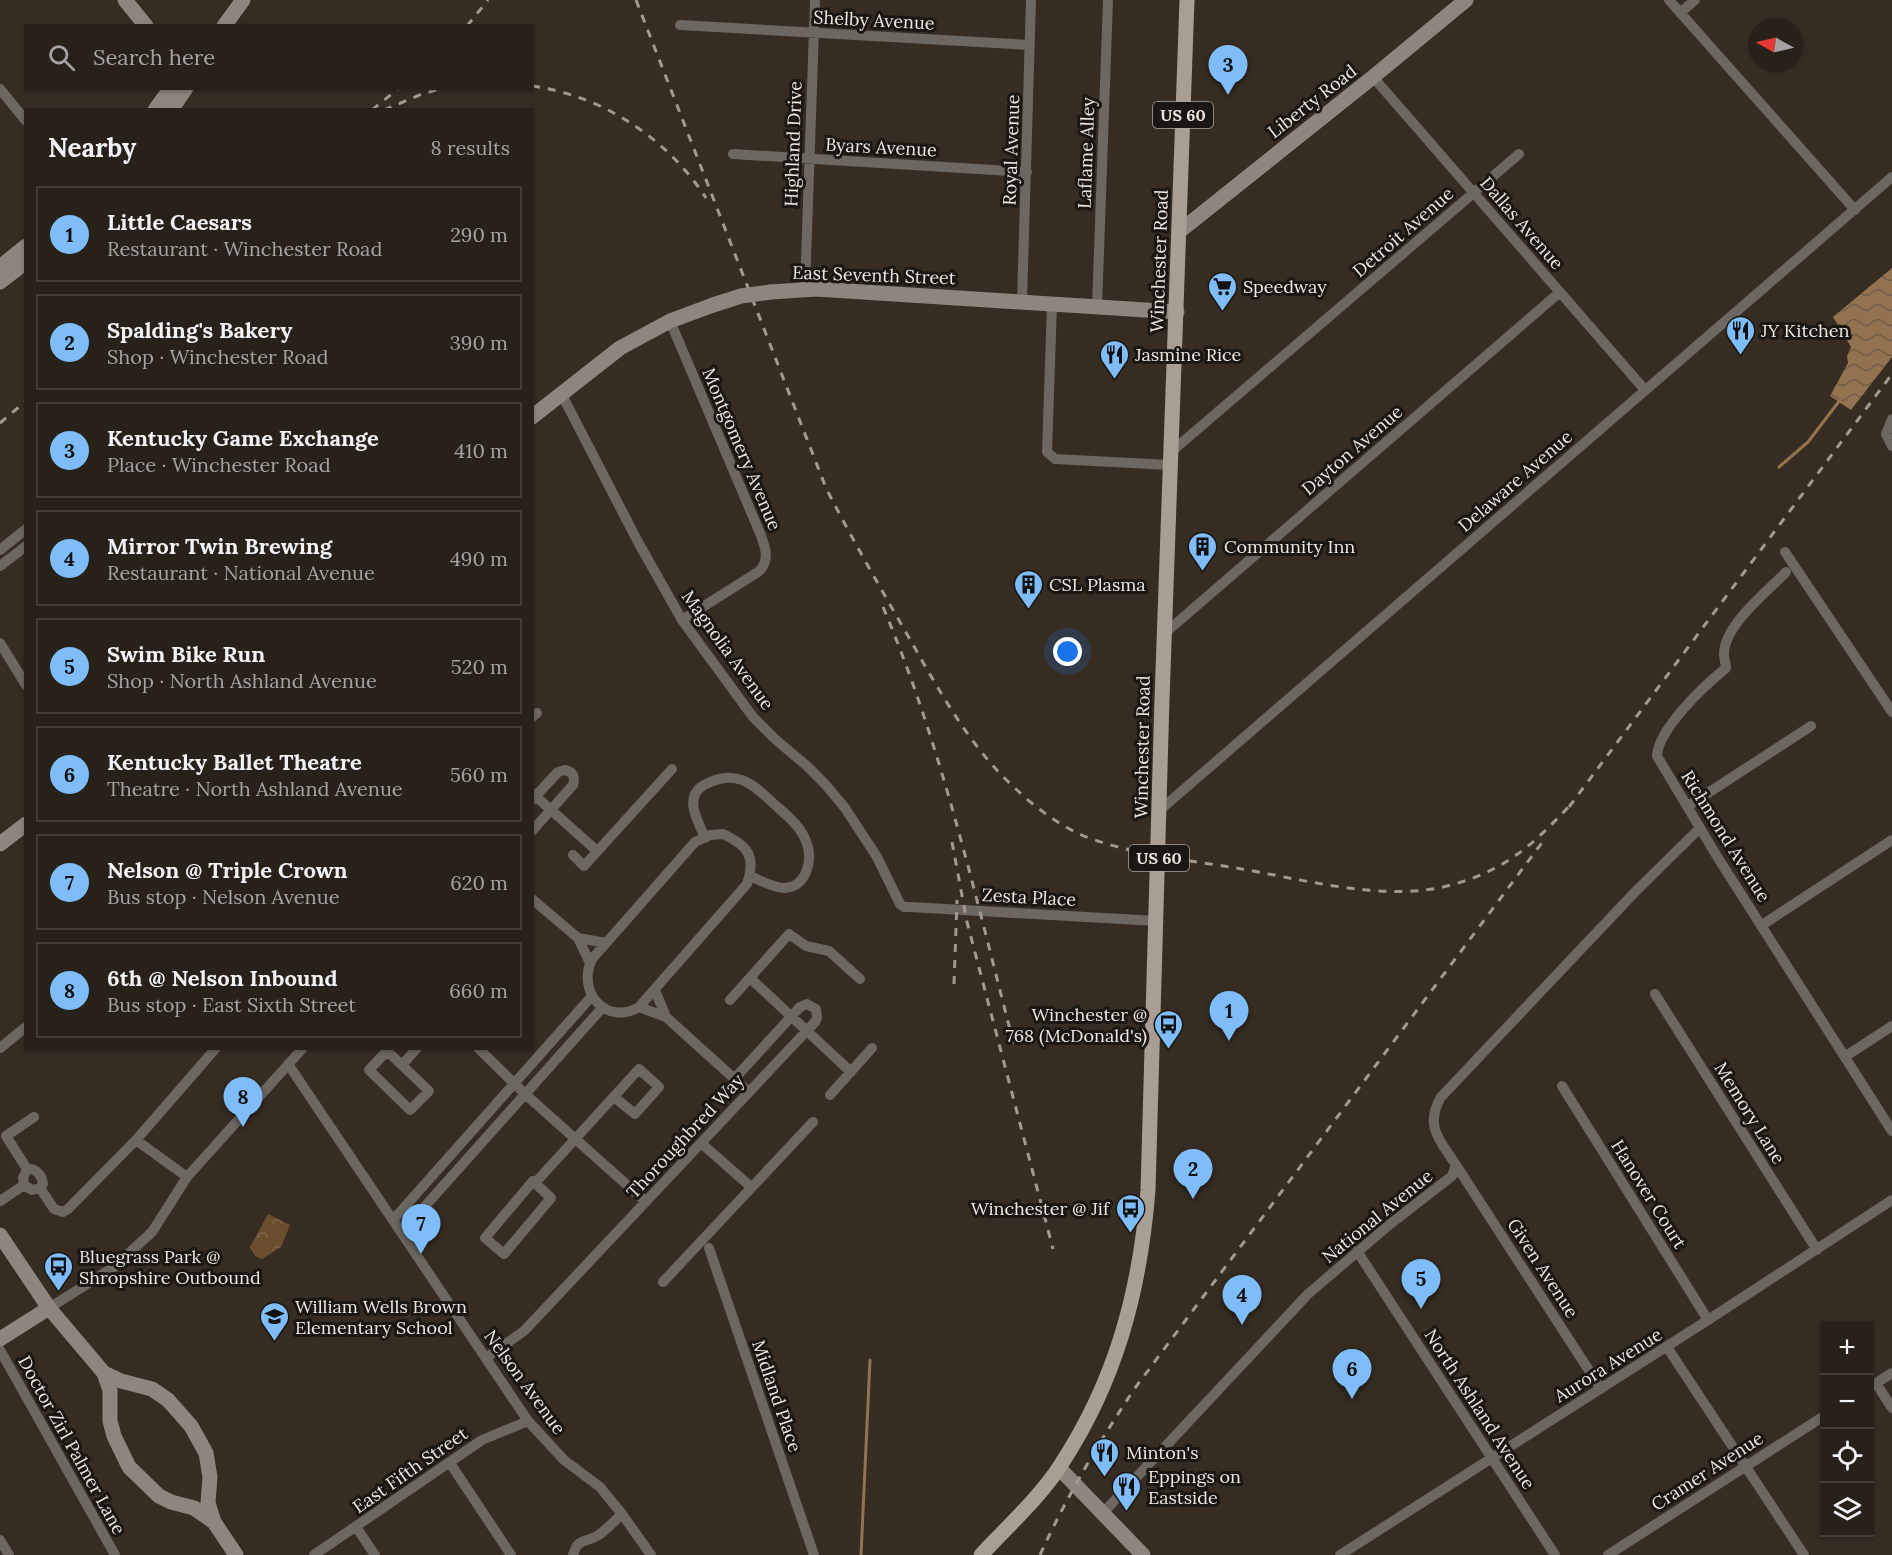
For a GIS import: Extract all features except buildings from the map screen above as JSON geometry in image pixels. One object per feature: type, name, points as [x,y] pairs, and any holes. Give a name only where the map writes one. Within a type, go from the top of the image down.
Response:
[{"type":"main road","name":"Winchester Road","points":[[981,1555],[1059,1468],[1092,1412],[1116,1357],[1140,1264],[1148,1191],[1186,0]]},
{"type":"street","points":[[125,0],[144,24]]},
{"type":"street","points":[[225,24],[243,0]]},
{"type":"street","name":"Highland Drive","points":[[805,289],[815,0]]},
{"type":"street","name":"Royal Avenue","points":[[1022,301],[1031,0]]},
{"type":"street","name":"Laflame Alley","points":[[1097,307],[1108,0]]},
{"type":"street","name":"Liberty Road","points":[[1180,231],[1466,0]]},
{"type":"street","points":[[1669,0],[1855,210]]},
{"type":"street","points":[[1680,12],[1695,0]]},
{"type":"street","name":"Shelby Avenue","points":[[680,25],[1030,45]]},
{"type":"street","name":"Dallas Avenue","points":[[1373,77],[1645,390]]},
{"type":"street","points":[[0,89],[24,119]]},
{"type":"street","points":[[156,108],[170,90]]},
{"type":"street","points":[[172,108],[185,90]]},
{"type":"street","name":"Byars Avenue","points":[[733,154],[1027,172]]},
{"type":"street","name":"Detroit Avenue","points":[[1171,459],[1519,154]]},
{"type":"street","name":"Delaware Avenue","points":[[1160,810],[1892,177]]},
{"type":"street","points":[[0,267],[24,248]]},
{"type":"street","points":[[0,282],[24,264]]},
{"type":"street","name":"East Seventh Street","points":[[534,415],[620,348],[670,321],[741,296],[805,289],[1177,312]]},
{"type":"street","name":"Dayton Avenue","points":[[1165,633],[1560,292]]},
{"type":"street","points":[[1052,304],[1046,448],[1055,459],[1171,459]]},
{"type":"street","name":"Montgomery Avenue","points":[[670,321],[757,526],[766,554],[764,566],[758,572],[682,620]]},
{"type":"street","name":"Magnolia Avenue","points":[[561,393],[627,521],[682,620],[753,717],[813,772],[845,808],[877,857],[900,904]]},
{"type":"street","points":[[1889,442],[1887,427],[1892,419]]},
{"type":"street","points":[[0,550],[24,532]]},
{"type":"street","points":[[0,566],[24,548]]},
{"type":"street","points":[[1785,552],[1892,712]]},
{"type":"street","name":"Richmond Avenue","points":[[1786,572],[1740,618],[1725,646],[1726,668],[1708,683],[1683,710],[1658,745],[1657,756],[1892,1131]]},
{"type":"street","points":[[0,643],[24,682]]},
{"type":"street","points":[[1688,806],[1811,726]]},
{"type":"street","points":[[573,855],[584,866],[672,769]]},
{"type":"street","points":[[534,829],[551,810],[573,785],[572,772],[565,770],[558,772],[534,796],[551,810],[597,851]]},
{"type":"street","points":[[705,838],[693,808],[694,797],[699,788],[710,782],[725,779],[741,778],[752,783],[795,822],[806,841],[810,854],[808,867],[795,884],[784,888],[750,876]]},
{"type":"street","points":[[0,844],[24,826]]},
{"type":"street","name":"National Avenue","points":[[1103,1513],[1285,1317],[1320,1283],[1357,1251],[1450,1179],[1455,1172],[1456,1165],[1437,1136],[1432,1122],[1435,1108],[1441,1098],[1636,891],[1700,828]]},
{"type":"street","points":[[723,834],[736,840],[746,849],[751,859],[750,876],[738,896],[655,990],[633,1011],[615,1011],[603,1007],[588,991],[586,975],[593,958],[695,842],[723,834]]},
{"type":"street","points":[[1762,925],[1892,840]]},
{"type":"street","points":[[534,901],[578,938],[593,958]]},
{"type":"street","name":"Zesta Place","points":[[900,904],[904,907],[1157,921]]},
{"type":"street","points":[[730,1000],[789,934],[806,946],[829,951],[860,979]]},
{"type":"street","points":[[578,938],[606,943]]},
{"type":"street","points":[[750,978],[851,1072]]},
{"type":"street","points":[[655,990],[666,1017]]},
{"type":"street","name":"Memory Lane","points":[[1655,994],[1817,1250]]},
{"type":"street","points":[[393,1220],[592,996]]},
{"type":"street","points":[[643,1003],[666,1017],[749,1092]]},
{"type":"street","name":"Thoroughbred Way","points":[[486,1358],[524,1331],[646,1202],[806,1030],[816,1018],[816,1009],[811,1005],[803,1005],[735,1078]]},
{"type":"street","points":[[402,1232],[603,1007]]},
{"type":"street","points":[[1846,1056],[1892,1026]]},
{"type":"street","points":[[0,1048],[24,1029]]},
{"type":"street","points":[[830,1095],[872,1048]]},
{"type":"street","points":[[40,1188],[54,1209],[63,1212],[136,1140],[214,1050]]},
{"type":"street","points":[[0,1340],[114,1267],[152,1232],[187,1177],[301,1050]]},
{"type":"street","points":[[402,1065],[415,1050]]},
{"type":"street","points":[[480,1050],[525,1094],[646,1202]]},
{"type":"street","points":[[387,1051],[402,1065],[429,1091],[410,1110],[369,1070],[387,1051]]},
{"type":"street","name":"Nelson Avenue","points":[[288,1064],[528,1421],[564,1460],[600,1487],[651,1555]]},
{"type":"street","name":"Hanover Court","points":[[1562,1086],[1708,1320]]},
{"type":"street","points":[[535,1183],[551,1198],[504,1254],[485,1238],[533,1181],[535,1183],[614,1096]]},
{"type":"street","points":[[27,1169],[6,1136],[34,1117]]},
{"type":"street","points":[[663,1282],[813,1122]]},
{"type":"street","points":[[136,1140],[187,1177]]},
{"type":"street","points":[[701,1143],[751,1187]]},
{"type":"street","name":"Given Avenue","points":[[1456,1165],[1601,1389]]},
{"type":"street","points":[[27,1169],[33,1169],[40,1174],[43,1184],[40,1188],[32,1190],[24,1185],[23,1178],[27,1169]]},
{"type":"street","points":[[0,1201],[24,1185]]},
{"type":"street","name":"Aurora Avenue","points":[[1340,1555],[1667,1347],[1892,1200]]},
{"type":"street","points":[[0,1235],[49,1308],[104,1373],[110,1390],[110,1421],[114,1436],[129,1467],[159,1496],[194,1508],[214,1522]]},
{"type":"street","name":"Midland Place","points":[[709,1248],[814,1555]]},
{"type":"street","name":"North Ashland Avenue","points":[[1357,1251],[1555,1555]]},
{"type":"street","points":[[1667,1347],[1804,1555]]},
{"type":"street","name":"Doctor Zirl Palmer Lane","points":[[0,1350],[115,1555]]},
{"type":"street","points":[[104,1373],[161,1395],[187,1419],[206,1453],[210,1477],[208,1503],[214,1522],[236,1555]]},
{"type":"street","points":[[1874,1384],[1891,1374]]},
{"type":"street","points":[[110,1403],[115,1392],[122,1386],[130,1384]]},
{"type":"street","points":[[1874,1386],[1892,1408]]},
{"type":"street","name":"Cramer Avenue","points":[[1608,1555],[1820,1419]]},
{"type":"street","name":"East Fifth Street","points":[[314,1555],[482,1440],[528,1421]]},
{"type":"street","points":[[450,1463],[511,1555]]},
{"type":"street","points":[[1059,1468],[1143,1555]]},
{"type":"street","points":[[184,1506],[196,1504],[204,1499],[209,1489]]},
{"type":"street","points":[[573,1555],[578,1543],[594,1538],[622,1514]]},
{"type":"street","points":[[356,1527],[375,1555]]},
{"type":"street","points":[[0,1540],[9,1555]]},
{"type":"green space","points":[[268,1214],[290,1225],[281,1247],[262,1259],[255,1256],[250,1247]]},
{"type":"water","points":[[1892,268],[1892,357],[1851,410],[1830,396],[1848,363],[1847,356],[1851,347],[1833,317]]},
{"type":"waterway","points":[[1779,467],[1808,442],[1840,400]]},
{"type":"waterway","points":[[861,1555],[870,1360]]},
{"type":"railway","points":[[469,24],[488,0]]},
{"type":"railway","points":[[636,0],[826,488],[957,718],[984,756],[1025,797],[1070,829],[1089,838],[1125,849],[1316,883],[1399,891],[1426,890],[1451,885],[1471,879],[1504,863],[1546,830],[1573,802]]},
{"type":"railway","points":[[534,86],[584,99],[631,123],[672,157],[706,198]]},
{"type":"railway","points":[[374,108],[397,90]]},
{"type":"railway","points":[[389,108],[437,90]]},
{"type":"railway","points":[[1569,807],[1892,374]]},
{"type":"railway","points":[[0,423],[24,403]]},
{"type":"railway","points":[[883,607],[904,660],[940,768],[1014,1045]]},
{"type":"railway","points":[[1040,1555],[1084,1470],[1135,1388],[1544,840]]},
{"type":"railway","points":[[952,842],[967,922],[1053,1249]]},
{"type":"railway","points":[[954,984],[957,900]]},
{"type":"place","name":"Kentucky Game Exchange","points":[[1228,95]]},
{"type":"place","name":"Speedway","points":[[1222,312]]},
{"type":"place","name":"JY Kitchen","points":[[1740,356]]},
{"type":"place","name":"Jasmine Rice","points":[[1114,380]]},
{"type":"place","name":"Community Inn","points":[[1203,572]]},
{"type":"place","name":"CSL Plasma","points":[[1028,610]]},
{"type":"place","name":"Little Caesars","points":[[1229,1041]]},
{"type":"place","name":"Winchester @ 768 (McDonald's)","points":[[1168,1050]]},
{"type":"place","name":"6th @ Nelson Inbound","points":[[243,1127]]},
{"type":"place","name":"Spalding's Bakery","points":[[1193,1199]]},
{"type":"place","name":"Winchester @ Jif","points":[[1130,1234]]},
{"type":"place","name":"Nelson @ Triple Crown","points":[[421,1254]]},
{"type":"place","name":"Bluegrass Park @ Shropshire Outbound","points":[[58,1292]]},
{"type":"place","name":"Swim Bike Run","points":[[1421,1309]]},
{"type":"place","name":"Mirror Twin Brewing","points":[[1242,1325]]},
{"type":"place","name":"William Wells Brown Elementary School","points":[[274,1342]]},
{"type":"place","name":"Kentucky Ballet Theatre","points":[[1352,1399]]},
{"type":"place","name":"Minton's","points":[[1105,1478]]},
{"type":"place","name":"Eppings on Eastside","points":[[1127,1512]]}]
